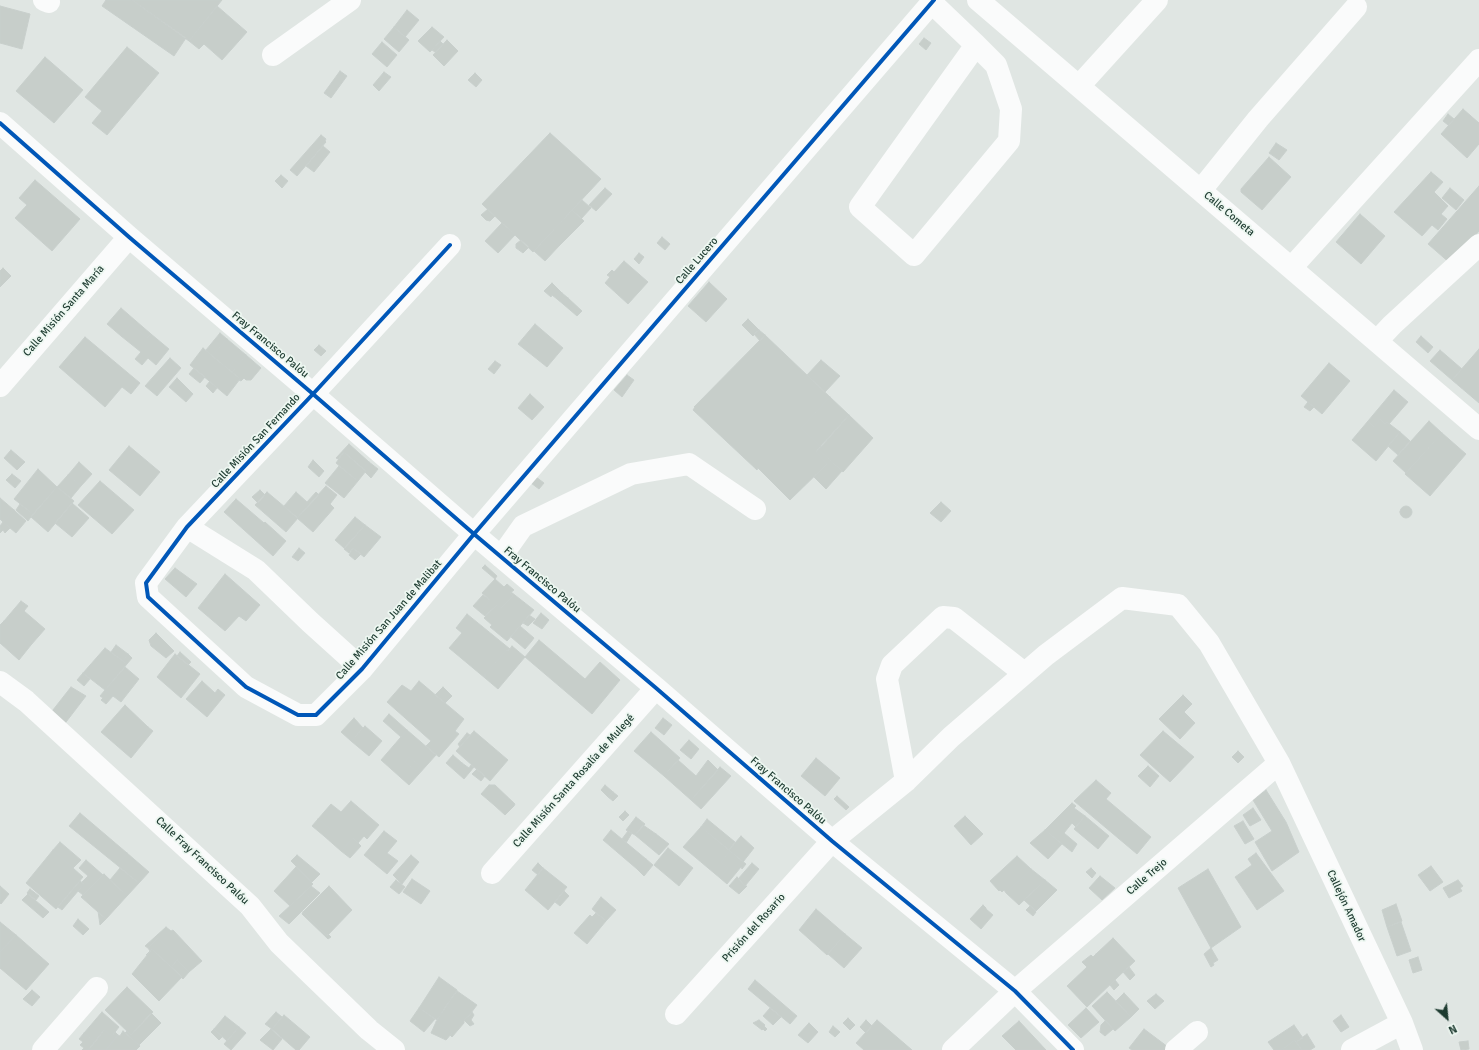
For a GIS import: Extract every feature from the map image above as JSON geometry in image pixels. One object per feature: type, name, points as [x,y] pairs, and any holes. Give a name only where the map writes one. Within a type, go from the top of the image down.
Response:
[{"type":"street","points":[[273,55],[350,0]]},
{"type":"street","name":"Calle Cometa","points":[[978,0],[1479,429]]},
{"type":"street","points":[[1079,86],[1157,0]]},
{"type":"street","points":[[933,2],[976,45],[996,65],[1011,109],[1009,140],[914,255],[860,207],[976,45]]},
{"type":"street","name":"Calle Lucero","points":[[474,534],[933,2]]},
{"type":"street","points":[[1200,190],[1258,119],[1356,7]]},
{"type":"street","points":[[1292,268],[1479,60]]},
{"type":"street","name":"Fray Francisco Palóu","points":[[0,123],[129,237],[474,534],[656,688],[832,841],[1015,991],[1073,1050]]},
{"type":"street","name":"Calle Misión Santa María","points":[[0,386],[129,237]]},
{"type":"street","name":"Calle Misión San Fernando","points":[[316,715],[298,715],[246,687],[148,597],[146,583],[187,527],[313,394],[450,245]]},
{"type":"street","points":[[1377,341],[1392,325],[1479,245]]},
{"type":"street","points":[[501,557],[523,526],[631,474],[689,464],[755,509]]},
{"type":"street","points":[[187,527],[256,570],[310,622],[362,668]]},
{"type":"street","name":"Calle Misión San Juan de Malibat","points":[[316,715],[362,668],[474,534]]},
{"type":"street","name":"Callejón Amador","points":[[1024,673],[1046,654],[1122,598],[1178,605],[1209,643],[1278,763],[1402,1024],[1412,1050]]},
{"type":"street","points":[[906,781],[887,679],[892,665],[943,617],[954,618],[1024,673]]},
{"type":"street","name":"Prisión del Rosario","points":[[676,1014],[832,841],[906,781],[951,737],[1024,673]]},
{"type":"street","name":"Calle Fray Francisco Palóu","points":[[0,682],[26,701],[250,906],[279,943],[369,1030],[394,1050]]},
{"type":"street","name":"Calle Misión Santa Rosalía de Mulegé","points":[[492,873],[656,688]]},
{"type":"street","name":"Calle Trejo","points":[[953,1050],[1015,991],[1278,763]]},
{"type":"street","points":[[43,1050],[97,988]]},
{"type":"street","points":[[1352,1050],[1402,1024]]},
{"type":"street","points":[[1176,1050],[1197,1032]]},
{"type":"building","points":[[106,0],[132,0],[186,38],[174,56],[102,6]]},
{"type":"building","points":[[132,0],[222,0],[189,41]]},
{"type":"building","points":[[0,6],[30,14],[22,49],[0,43]]},
{"type":"building","points":[[217,6],[247,32],[222,60],[204,44],[199,49],[189,41]]},
{"type":"building","points":[[407,10],[419,20],[405,37],[394,27]]},
{"type":"building","points":[[394,27],[409,40],[399,52],[384,39]]},
{"type":"building","points":[[432,27],[444,37],[430,52],[418,41]]},
{"type":"building","points":[[924,38],[931,43],[926,50],[919,44]]},
{"type":"building","points":[[447,40],[458,51],[444,66],[433,55]]},
{"type":"building","points":[[440,41],[443,44],[435,52],[432,50]]},
{"type":"building","points":[[382,42],[397,55],[387,67],[372,54]]},
{"type":"building","points":[[127,47],[159,73],[107,135],[92,123],[102,111],[85,97]]},
{"type":"building","points":[[45,57],[83,90],[54,123],[16,91]]},
{"type":"building","points":[[340,71],[347,76],[331,98],[324,93]]},
{"type":"building","points":[[384,72],[391,77],[379,91],[373,85]]},
{"type":"building","points":[[475,73],[482,80],[476,87],[468,80]]},
{"type":"building","points":[[1463,109],[1479,123],[1479,144],[1467,158],[1441,134]]},
{"type":"building","points":[[1448,114],[1454,119],[1448,125],[1443,121]]},
{"type":"building","points":[[550,133],[601,179],[533,252],[482,204]]},
{"type":"building","points":[[321,135],[326,139],[326,142],[297,176],[290,170]]},
{"type":"building","points":[[1276,143],[1287,150],[1279,160],[1269,153]]},
{"type":"building","points":[[323,146],[330,152],[314,172],[306,166]]},
{"type":"building","points":[[1269,157],[1291,177],[1262,210],[1241,192],[1241,189]]},
{"type":"building","points":[[1431,172],[1443,182],[1434,192],[1448,206],[1441,214],[1447,219],[1438,230],[1432,225],[1422,236],[1394,212]]},
{"type":"building","points":[[281,175],[288,181],[282,188],[275,181]]},
{"type":"building","points":[[35,180],[80,219],[52,251],[15,218],[27,205],[19,198]]},
{"type":"building","points":[[1479,186],[1479,231],[1451,264],[1428,244]]},
{"type":"building","points":[[605,188],[612,194],[596,211],[589,205]]},
{"type":"building","points":[[1450,188],[1464,200],[1456,210],[1442,198]]},
{"type":"building","points":[[582,200],[591,208],[581,219],[572,210]]},
{"type":"building","points":[[488,209],[495,216],[490,221],[486,220],[481,215]]},
{"type":"building","points":[[572,210],[584,221],[559,246],[548,236]]},
{"type":"building","points":[[1360,214],[1385,236],[1361,264],[1336,242]]},
{"type":"building","points":[[502,223],[515,235],[498,253],[485,241]]},
{"type":"building","points":[[548,236],[559,246],[545,261],[534,251]]},
{"type":"building","points":[[662,237],[670,244],[665,250],[657,243]]},
{"type":"building","points":[[521,240],[529,247],[523,253],[516,248],[516,244]]},
{"type":"building","points":[[639,253],[644,257],[639,264],[634,259]]},
{"type":"building","points":[[624,261],[648,282],[628,304],[605,283],[610,277],[607,275],[612,270],[614,272]]},
{"type":"building","points":[[3,268],[11,276],[0,287],[0,271]]},
{"type":"building","points":[[709,282],[727,299],[706,322],[688,306]]},
{"type":"building","points":[[552,283],[562,293],[557,299],[552,295],[551,297],[544,291]]},
{"type":"building","points":[[562,293],[568,298],[563,304],[557,299]]},
{"type":"building","points":[[568,298],[582,311],[577,316],[563,304]]},
{"type":"building","points":[[121,308],[151,334],[147,338],[131,324],[121,336],[107,324]]},
{"type":"building","points":[[748,319],[759,330],[753,336],[742,325]]},
{"type":"building","points":[[131,324],[147,338],[151,334],[169,349],[156,365],[148,358],[142,365],[135,359],[141,352],[121,336]]},
{"type":"building","points":[[535,324],[563,348],[547,367],[518,344]]},
{"type":"building","points":[[759,330],[765,335],[760,341],[754,334]]},
{"type":"building","points":[[220,333],[227,339],[212,356],[206,350]]},
{"type":"building","points":[[765,335],[830,397],[801,428],[821,447],[816,452],[827,464],[790,500],[758,468],[757,470],[693,410],[694,407]]},
{"type":"building","points":[[1421,336],[1433,347],[1428,353],[1416,342]]},
{"type":"building","points":[[85,337],[140,383],[131,394],[122,387],[105,407],[59,367]]},
{"type":"building","points":[[227,339],[246,355],[239,364],[234,360],[230,365],[235,369],[232,372],[212,356]]},
{"type":"building","points":[[319,345],[326,351],[321,356],[314,350]]},
{"type":"building","points":[[203,348],[240,379],[227,396],[190,365]]},
{"type":"building","points":[[1479,349],[1479,403],[1452,380]]},
{"type":"building","points":[[1440,350],[1462,369],[1452,380],[1430,361]]},
{"type":"building","points":[[246,355],[261,368],[251,380],[246,380],[244,378],[241,381],[232,372],[235,369],[230,365],[234,360],[239,364]]},
{"type":"building","points":[[170,358],[181,368],[157,396],[145,386]]},
{"type":"building","points":[[821,360],[840,376],[825,392],[807,375]]},
{"type":"building","points":[[495,361],[501,365],[494,374],[488,369]]},
{"type":"building","points":[[1329,363],[1350,381],[1322,414],[1301,396]]},
{"type":"building","points":[[194,368],[205,377],[200,383],[189,374]]},
{"type":"building","points":[[627,375],[634,380],[622,397],[614,390]]},
{"type":"building","points":[[177,378],[193,394],[186,402],[169,387]]},
{"type":"building","points":[[210,381],[217,388],[213,393],[206,386]]},
{"type":"building","points":[[1394,390],[1408,402],[1389,424],[1387,422],[1385,424],[1380,419],[1374,427],[1368,421]]},
{"type":"building","points":[[530,394],[544,407],[532,420],[518,408]]},
{"type":"building","points":[[830,397],[849,415],[821,447],[801,428]]},
{"type":"building","points":[[1308,402],[1314,407],[1310,411],[1304,407]]},
{"type":"building","points":[[849,415],[873,438],[843,472],[818,449]]},
{"type":"building","points":[[1380,419],[1385,424],[1387,422],[1400,432],[1376,461],[1352,440],[1368,421],[1374,427]]},
{"type":"building","points":[[1429,421],[1442,433],[1406,473],[1393,461]]},
{"type":"building","points":[[1400,432],[1410,441],[1398,455],[1388,446]]},
{"type":"building","points":[[1442,433],[1466,454],[1430,496],[1405,474]]},
{"type":"building","points":[[349,444],[369,462],[363,469],[344,452],[338,459],[336,458]]},
{"type":"building","points":[[129,446],[160,472],[140,496],[109,470]]},
{"type":"building","points":[[818,449],[842,471],[826,489],[814,477],[827,464],[816,452]]},
{"type":"building","points":[[11,450],[25,462],[17,470],[4,458]]},
{"type":"building","points":[[344,452],[366,471],[358,481],[336,463]]},
{"type":"building","points":[[313,460],[324,471],[319,477],[308,467]]},
{"type":"building","points":[[79,462],[92,474],[81,486],[68,475]]},
{"type":"building","points":[[369,462],[378,469],[371,478],[363,469]]},
{"type":"building","points":[[339,466],[358,481],[344,498],[325,483]]},
{"type":"building","points":[[38,469],[57,487],[33,514],[14,499]]},
{"type":"building","points":[[12,474],[21,481],[15,488],[6,480]]},
{"type":"building","points":[[68,475],[81,486],[71,498],[57,487]]},
{"type":"building","points":[[536,477],[544,483],[539,489],[531,483]]},
{"type":"building","points":[[100,481],[134,510],[112,534],[78,505]]},
{"type":"building","points":[[326,486],[337,495],[330,504],[334,508],[313,532],[297,518]]},
{"type":"building","points":[[57,487],[74,501],[48,532],[31,517]]},
{"type":"building","points":[[260,490],[265,495],[258,503],[252,497]]},
{"type":"building","points":[[267,492],[298,518],[286,532],[255,505]]},
{"type":"building","points":[[296,492],[307,502],[316,492],[319,495],[297,518],[284,506]]},
{"type":"building","points":[[0,498],[14,510],[3,522],[0,519]]},
{"type":"building","points":[[236,499],[286,541],[273,556],[224,512]]},
{"type":"building","points":[[941,502],[951,511],[941,522],[930,513]]},
{"type":"building","points":[[72,503],[89,518],[72,537],[55,523]]},
{"type":"building","points":[[20,504],[33,514],[28,521],[16,510]]},
{"type":"building","points":[[1404,506],[1408,506],[1412,512],[1408,518],[1404,518],[1400,514],[1400,510]]},
{"type":"building","points":[[14,510],[26,521],[16,533],[3,522]]},
{"type":"building","points":[[355,517],[365,525],[344,548],[335,540]]},
{"type":"building","points":[[3,522],[10,528],[5,533],[3,530],[0,533],[0,526]]},
{"type":"building","points":[[365,525],[381,537],[364,557],[353,548],[349,553],[344,549]]},
{"type":"building","points":[[299,548],[305,553],[298,561],[292,557]]},
{"type":"building","points":[[353,548],[361,554],[355,560],[349,555]]},
{"type":"building","points":[[485,565],[497,576],[495,579],[482,568]]},
{"type":"building","points":[[175,568],[197,584],[186,597],[165,579]]},
{"type":"building","points":[[225,574],[260,605],[246,621],[239,616],[225,631],[198,608]]},
{"type":"building","points":[[495,579],[504,587],[507,584],[514,590],[510,593],[513,596],[501,608],[497,605],[485,616],[480,612],[490,600],[482,593]]},
{"type":"building","points":[[511,592],[534,610],[507,641],[490,627],[492,625],[484,618],[497,605],[501,608],[513,596],[510,593]]},
{"type":"building","points":[[483,595],[490,600],[480,612],[473,606]]},
{"type":"building","points":[[21,601],[28,606],[24,611],[45,629],[31,645],[4,621]]},
{"type":"building","points":[[541,613],[549,620],[542,629],[533,623]]},
{"type":"building","points":[[467,614],[510,649],[506,651],[485,674],[485,678],[449,648],[462,633],[456,628]]},
{"type":"building","points":[[529,615],[535,619],[528,626],[523,623]]},
{"type":"building","points":[[4,621],[31,645],[19,660],[0,643],[0,625]]},
{"type":"building","points":[[520,626],[534,638],[531,642],[522,635],[519,637],[513,634]]},
{"type":"building","points":[[156,633],[174,651],[166,658],[151,646],[149,640]]},
{"type":"building","points":[[513,634],[519,637],[522,635],[531,642],[525,649],[511,637]]},
{"type":"building","points":[[539,640],[585,679],[600,662],[620,680],[592,714],[525,657]]},
{"type":"building","points":[[116,645],[128,654],[123,661],[111,652]]},
{"type":"building","points":[[512,646],[525,657],[498,689],[485,678],[485,674]]},
{"type":"building","points":[[105,648],[127,664],[105,690],[83,673]]},
{"type":"building","points":[[180,652],[191,662],[188,665],[177,656]]},
{"type":"building","points":[[128,654],[132,658],[127,664],[123,661]]},
{"type":"building","points":[[175,654],[200,674],[181,698],[157,677]]},
{"type":"building","points":[[125,667],[139,679],[121,702],[105,690]]},
{"type":"building","points":[[83,673],[90,679],[84,686],[77,680]]},
{"type":"building","points":[[202,681],[215,693],[218,689],[225,695],[207,717],[186,699]]},
{"type":"building","points":[[419,681],[464,719],[455,731],[459,734],[439,757],[426,746],[431,741],[387,702],[402,685],[411,691]]},
{"type":"building","points":[[71,687],[86,696],[63,726],[49,715]]},
{"type":"building","points":[[443,687],[452,696],[445,703],[435,695]]},
{"type":"building","points":[[105,690],[113,696],[106,704],[101,700],[103,698],[100,696]]},
{"type":"building","points":[[1183,695],[1192,704],[1184,712],[1195,723],[1180,739],[1159,719]]},
{"type":"building","points":[[125,705],[148,727],[134,742],[140,747],[131,758],[101,732]]},
{"type":"building","points":[[389,714],[407,730],[401,737],[383,721]]},
{"type":"building","points":[[354,718],[363,728],[351,741],[341,732]]},
{"type":"building","points":[[663,718],[672,725],[664,735],[655,728]]},
{"type":"building","points":[[365,726],[382,741],[369,756],[351,741]]},
{"type":"building","points":[[148,727],[153,731],[140,747],[134,742]]},
{"type":"building","points":[[407,730],[436,755],[409,785],[381,760]],"holes":[[[409,757],[420,766],[416,771],[405,762]]]},
{"type":"building","points":[[474,731],[508,760],[490,781],[456,751]]},
{"type":"building","points":[[1163,731],[1194,757],[1170,782],[1140,755]]},
{"type":"building","points":[[651,732],[680,758],[664,776],[634,751]]},
{"type":"building","points":[[467,733],[470,735],[460,747],[458,744]]},
{"type":"building","points":[[689,740],[699,749],[691,759],[680,750]]},
{"type":"building","points":[[1238,751],[1244,757],[1238,763],[1232,757]]},
{"type":"building","points":[[453,755],[462,763],[455,771],[446,763]]},
{"type":"building","points":[[409,757],[420,766],[416,771],[405,762]]},
{"type":"building","points":[[816,758],[840,778],[825,796],[801,776]],"holes":[[[817,760],[834,776],[828,783],[811,767]]]},
{"type":"building","points":[[678,760],[696,776],[708,760],[718,770],[691,800],[664,776]]},
{"type":"building","points":[[817,760],[834,776],[828,783],[811,767]]},
{"type":"building","points":[[462,763],[469,768],[471,765],[474,767],[464,779],[455,771]]},
{"type":"building","points":[[1148,766],[1159,776],[1150,787],[1138,776]]},
{"type":"building","points":[[720,767],[731,776],[701,809],[691,800]]},
{"type":"building","points":[[477,769],[485,776],[481,781],[472,774]]},
{"type":"building","points":[[1096,780],[1111,793],[1106,799],[1151,837],[1137,854],[1074,801]]},
{"type":"building","points":[[489,785],[495,785],[515,804],[514,806],[502,796],[494,805],[481,794]]},
{"type":"building","points":[[605,785],[613,792],[608,797],[601,790]]},
{"type":"building","points":[[1266,790],[1286,822],[1299,852],[1272,871],[1255,842],[1272,831],[1253,800]]},
{"type":"building","points":[[613,792],[618,796],[613,801],[608,797]]},
{"type":"building","points":[[502,796],[514,806],[505,815],[494,805]]},
{"type":"building","points":[[837,796],[849,807],[846,810],[834,799]]},
{"type":"building","points":[[351,801],[379,825],[367,839],[364,836],[358,843],[353,838],[341,851],[324,836],[330,829],[318,819],[331,804],[341,812]]},
{"type":"building","points":[[1072,803],[1076,806],[1074,808],[1085,816],[1076,827],[1072,823],[1064,833],[1077,844],[1072,852],[1045,830]]},
{"type":"building","points":[[1253,808],[1261,820],[1250,826],[1243,815]]},
{"type":"building","points":[[625,811],[629,815],[623,821],[619,817]]},
{"type":"building","points":[[80,813],[127,853],[117,865],[69,826]]},
{"type":"building","points":[[965,816],[983,834],[971,845],[954,826]]},
{"type":"building","points":[[1085,816],[1109,836],[1098,849],[1074,829]]},
{"type":"building","points":[[636,817],[645,824],[635,835],[626,830]]},
{"type":"building","points":[[318,819],[330,829],[324,836],[312,826]]},
{"type":"building","points":[[707,819],[735,842],[729,850],[701,827]]},
{"type":"building","points":[[1243,821],[1254,839],[1245,844],[1234,826]]},
{"type":"building","points":[[643,825],[656,834],[647,845],[635,835]]},
{"type":"building","points":[[701,827],[730,851],[721,862],[728,868],[720,878],[683,847]]},
{"type":"building","points":[[611,830],[646,859],[637,869],[603,840]]},
{"type":"building","points":[[1045,830],[1062,844],[1048,859],[1030,843]]},
{"type":"building","points":[[384,831],[397,841],[387,853],[398,861],[387,874],[364,855]]},
{"type":"building","points":[[628,831],[632,833],[626,843],[622,839]]},
{"type":"building","points":[[656,834],[669,844],[659,855],[647,845]]},
{"type":"building","points":[[741,836],[754,848],[743,862],[729,850]]},
{"type":"building","points":[[353,838],[361,846],[350,858],[341,851]]},
{"type":"building","points":[[60,842],[81,860],[73,868],[53,850]]},
{"type":"building","points":[[668,848],[693,868],[679,886],[654,865]]},
{"type":"building","points":[[53,850],[83,877],[56,909],[26,883]]},
{"type":"building","points":[[730,851],[746,864],[742,869],[741,867],[727,884],[720,878],[728,868],[721,862]]},
{"type":"building","points":[[127,853],[149,872],[139,883],[117,865]]},
{"type":"building","points":[[1256,853],[1284,891],[1257,910],[1235,877],[1252,865],[1248,859]]},
{"type":"building","points":[[297,855],[320,874],[312,882],[291,861]]},
{"type":"building","points":[[411,855],[419,862],[402,884],[393,875]]},
{"type":"building","points":[[1017,856],[1031,869],[1006,893],[1004,890],[1002,892],[1000,890],[999,891],[990,881]]},
{"type":"building","points":[[646,859],[653,865],[644,876],[637,869]]},
{"type":"building","points":[[86,860],[103,875],[83,895],[78,891],[84,884],[82,882],[88,876],[79,868]]},
{"type":"building","points":[[538,863],[543,868],[538,875],[532,870]]},
{"type":"building","points":[[752,863],[759,869],[745,886],[738,879]]},
{"type":"building","points":[[1431,866],[1443,882],[1430,891],[1418,875]]},
{"type":"building","points":[[296,867],[313,884],[290,906],[274,891]]},
{"type":"building","points":[[120,868],[139,883],[127,896],[110,880]]},
{"type":"building","points":[[543,868],[567,887],[548,910],[525,890]]},
{"type":"building","points":[[1091,868],[1096,873],[1092,878],[1086,872]]},
{"type":"building","points":[[1031,869],[1045,880],[1019,905],[1006,893]]},
{"type":"building","points":[[1208,869],[1241,927],[1211,948],[1178,888]]},
{"type":"building","points":[[104,874],[127,896],[106,919],[81,897]]},
{"type":"building","points":[[1100,876],[1115,888],[1102,900],[1089,888]]},
{"type":"building","points":[[737,877],[745,886],[747,886],[739,894],[729,886]]},
{"type":"building","points":[[412,879],[430,891],[421,904],[403,892]]},
{"type":"building","points":[[396,880],[405,887],[399,894],[390,887]]},
{"type":"building","points":[[1045,880],[1057,890],[1036,911],[1024,900]]},
{"type":"building","points":[[1458,880],[1463,886],[1460,888],[1462,891],[1449,898],[1443,888]]},
{"type":"building","points":[[80,881],[84,884],[62,910],[58,907]]},
{"type":"building","points":[[0,886],[9,894],[1,904],[0,903]]},
{"type":"building","points":[[311,886],[320,893],[312,901],[305,892]]},
{"type":"building","points":[[329,886],[352,910],[327,936],[303,912]]},
{"type":"building","points":[[30,889],[39,896],[36,900],[27,893]]},
{"type":"building","points":[[564,891],[569,896],[560,906],[555,902]]},
{"type":"building","points":[[305,892],[312,901],[289,924],[279,916]]},
{"type":"building","points":[[28,894],[49,912],[43,918],[22,900]]},
{"type":"building","points":[[601,897],[616,910],[606,921],[592,909]]},
{"type":"building","points":[[1396,904],[1402,921],[1387,927],[1382,910]]},
{"type":"building","points":[[983,905],[993,915],[981,929],[970,919]]},
{"type":"building","points":[[1030,906],[1036,912],[1033,916],[1026,910]]},
{"type":"building","points":[[816,909],[845,934],[827,955],[799,930]]},
{"type":"building","points":[[98,911],[106,919],[100,925]]},
{"type":"building","points":[[303,912],[327,936],[328,934],[331,937],[328,939],[302,914]]},
{"type":"building","points":[[596,913],[606,921],[587,944],[574,933],[590,915],[592,917]]},
{"type":"building","points":[[78,919],[89,929],[83,935],[73,926]]},
{"type":"building","points":[[0,922],[16,935],[0,952]]},
{"type":"building","points":[[1401,922],[1411,951],[1397,956],[1387,927]]},
{"type":"building","points":[[166,927],[171,931],[173,930],[202,961],[189,972],[158,938],[148,948],[145,946]]},
{"type":"building","points":[[845,934],[862,948],[844,968],[828,954]]},
{"type":"building","points":[[16,935],[49,964],[26,990],[0,968],[0,952]]},
{"type":"building","points":[[158,938],[178,959],[171,967],[152,949],[150,951],[148,948]]},
{"type":"building","points":[[1113,938],[1135,961],[1118,977],[1096,954]]},
{"type":"building","points":[[1211,948],[1218,960],[1213,963],[1214,965],[1211,967],[1204,954]]},
{"type":"building","points":[[152,949],[182,977],[159,1001],[132,974]]},
{"type":"building","points":[[1096,954],[1118,977],[1087,1007],[1067,986],[1087,967],[1082,962],[1091,955],[1093,957]]},
{"type":"building","points":[[1418,957],[1422,970],[1413,973],[1409,960]]},
{"type":"building","points":[[177,960],[189,972],[183,979],[171,967]]},
{"type":"building","points":[[1129,967],[1135,975],[1130,980],[1123,972]]},
{"type":"building","points":[[439,977],[457,990],[437,1020],[419,1008]]},
{"type":"building","points":[[755,980],[797,1016],[790,1024],[748,989]]},
{"type":"building","points":[[1115,980],[1119,985],[1114,990],[1110,985]]},
{"type":"building","points":[[127,987],[153,1012],[131,1035],[105,1010]]},
{"type":"building","points":[[32,990],[40,997],[32,1006],[23,999]]},
{"type":"building","points":[[457,991],[477,1005],[464,1020],[464,1023],[452,1014],[454,1011],[446,1006]]},
{"type":"building","points":[[1107,992],[1131,1017],[1115,1031],[1092,1006]]},
{"type":"building","points":[[1124,993],[1139,1009],[1131,1017],[1116,1001]]},
{"type":"building","points":[[1156,994],[1164,1001],[1155,1009],[1147,1001]]},
{"type":"building","points":[[446,1006],[454,1011],[452,1014],[464,1023],[452,1037],[450,1035],[452,1033],[436,1022]]},
{"type":"building","points":[[419,1008],[435,1019],[424,1032],[410,1021]]},
{"type":"building","points":[[770,1008],[781,1017],[773,1025],[763,1016]]},
{"type":"building","points":[[1086,1008],[1099,1022],[1081,1038],[1068,1025]]},
{"type":"building","points":[[102,1012],[119,1027],[112,1036],[104,1030],[95,1042],[84,1033]]},
{"type":"building","points":[[276,1012],[282,1017],[272,1029],[265,1024]]},
{"type":"building","points":[[472,1012],[474,1015],[471,1020],[474,1024],[470,1026],[464,1020]]},
{"type":"building","points":[[151,1013],[161,1023],[139,1045],[125,1033],[127,1031],[131,1035]]},
{"type":"building","points":[[284,1015],[310,1037],[299,1050],[296,1050],[272,1029]]},
{"type":"building","points":[[1341,1015],[1349,1027],[1341,1032],[1333,1021]]},
{"type":"building","points":[[225,1016],[239,1027],[227,1041],[214,1029]]},
{"type":"building","points":[[848,1018],[855,1025],[850,1030],[843,1023]]},
{"type":"building","points":[[759,1020],[765,1025],[764,1026],[767,1029],[765,1031],[753,1023]]},
{"type":"building","points":[[866,1020],[872,1026],[866,1033],[860,1027]]},
{"type":"building","points":[[877,1020],[912,1050],[864,1050],[856,1043]]},
{"type":"building","points":[[1019,1021],[1046,1050],[1016,1050],[1002,1036]]},
{"type":"building","points":[[1105,1021],[1113,1029],[1105,1036],[1100,1032],[1101,1025]]},
{"type":"building","points":[[436,1022],[452,1033],[446,1040],[431,1033]]},
{"type":"building","points":[[809,1023],[818,1032],[808,1043],[798,1035]]},
{"type":"building","points":[[1294,1025],[1303,1038],[1296,1042],[1295,1040],[1281,1050],[1274,1050],[1268,1042]]},
{"type":"building","points":[[833,1026],[840,1032],[835,1037],[829,1032]]},
{"type":"building","points":[[239,1027],[246,1033],[231,1050],[224,1044]]},
{"type":"building","points":[[214,1029],[222,1037],[219,1040],[211,1032]]},
{"type":"building","points":[[271,1029],[282,1039],[273,1050],[260,1040]]},
{"type":"building","points":[[1144,1029],[1172,1050],[1132,1050],[1129,1048]]},
{"type":"building","points":[[104,1030],[112,1036],[115,1032],[118,1035],[106,1050],[88,1050]]},
{"type":"building","points":[[123,1031],[140,1046],[136,1050],[106,1050],[118,1035],[120,1036]]},
{"type":"building","points":[[84,1033],[95,1042],[88,1050],[82,1050],[84,1048],[80,1045],[83,1042],[79,1039]]},
{"type":"building","points":[[1307,1034],[1315,1047],[1310,1050],[1302,1050],[1296,1042]]},
{"type":"building","points":[[1295,1040],[1302,1050],[1281,1050]]},
{"type":"building","points":[[1468,1041],[1469,1049],[1461,1050],[1459,1042]]},
{"type":"cycle path","points":[[450,245],[313,394],[187,527],[146,583],[148,597],[246,687],[298,715],[316,715],[362,669],[474,534],[934,0]]},
{"type":"cycle path","points":[[0,123],[129,237],[474,534],[656,688],[832,841],[1015,991],[1073,1050]]}]
